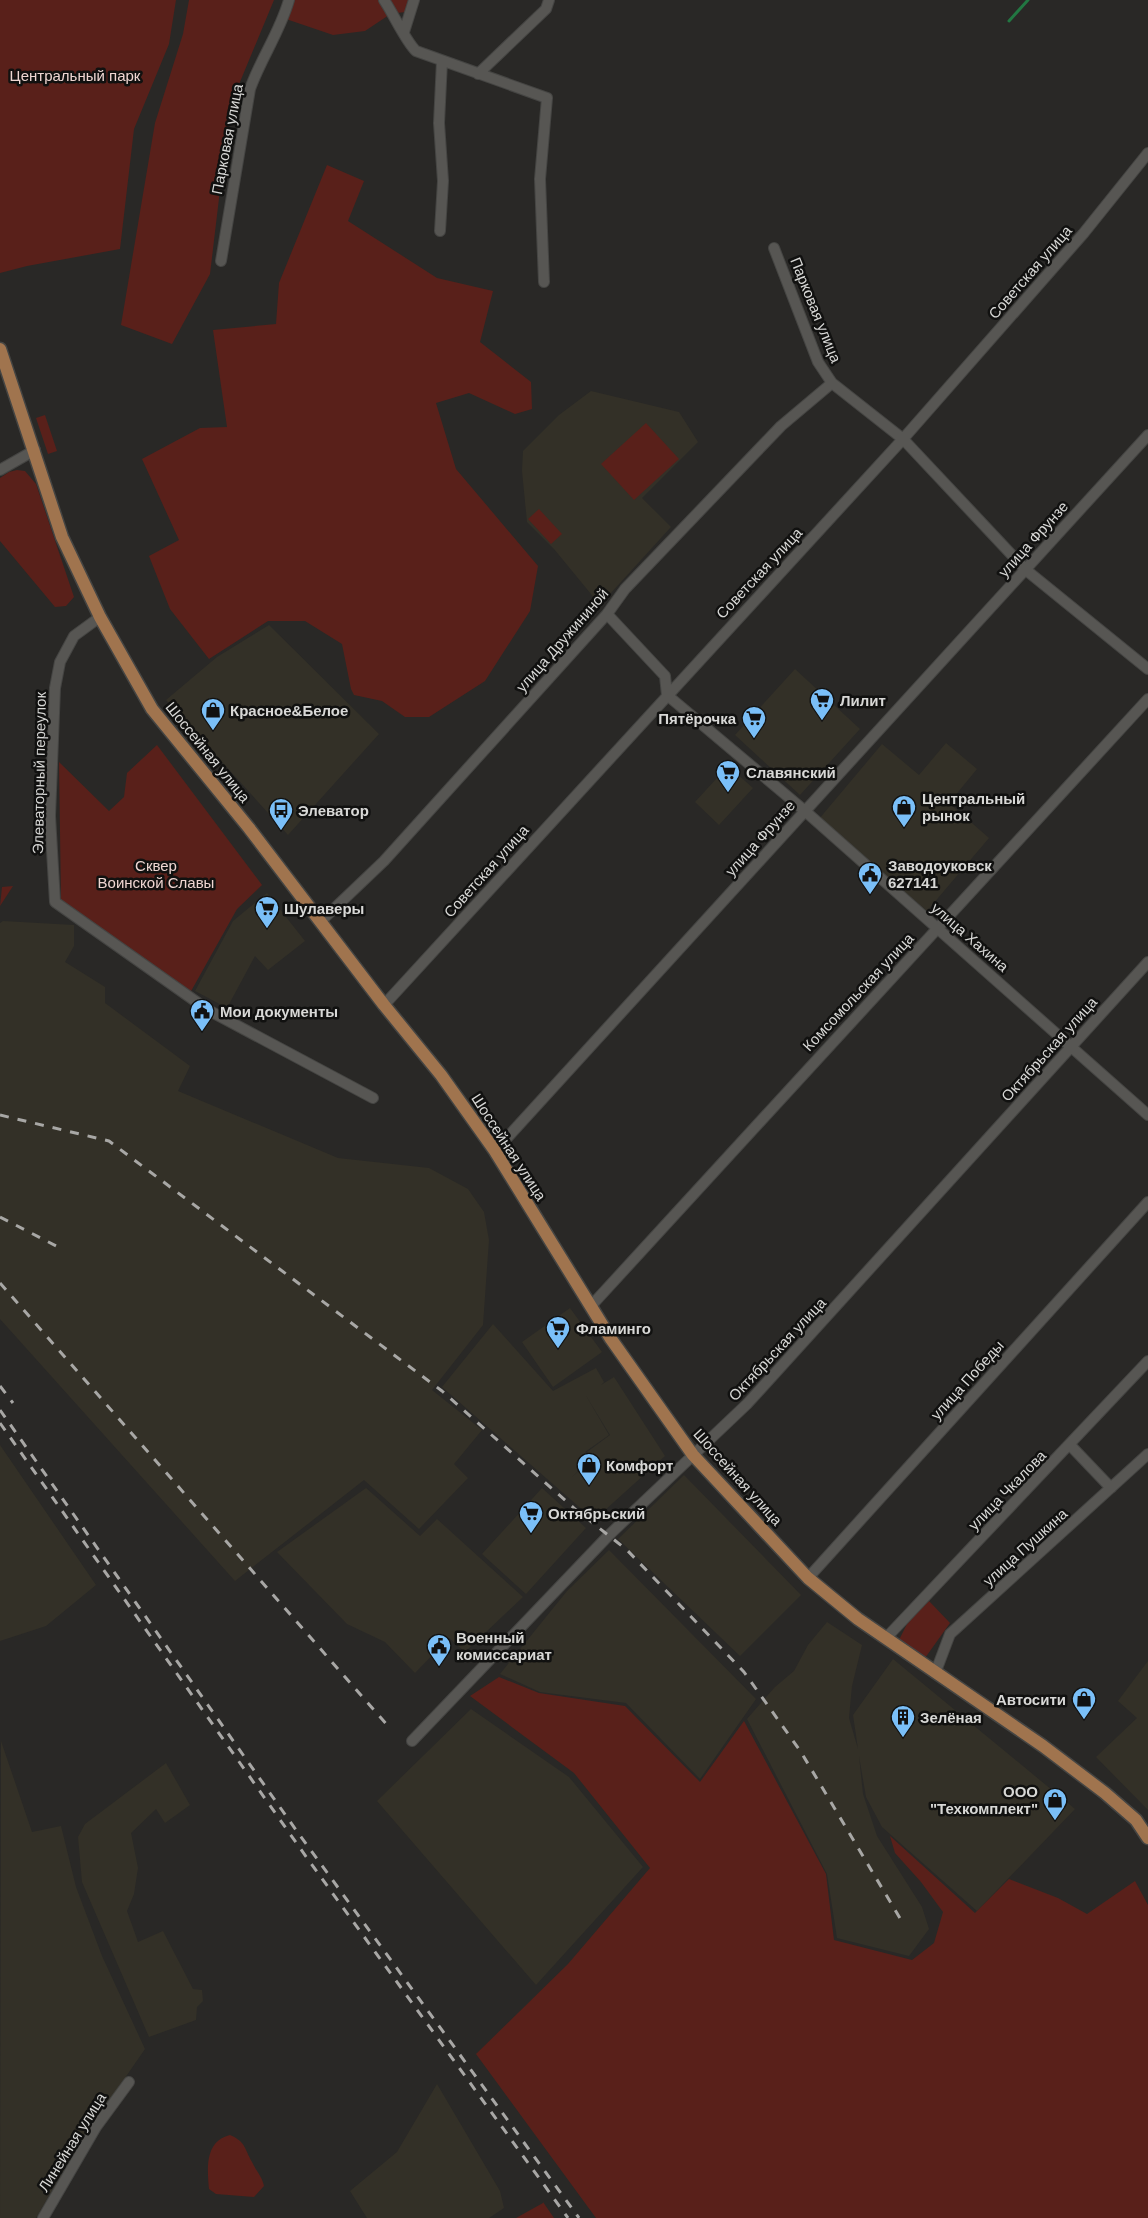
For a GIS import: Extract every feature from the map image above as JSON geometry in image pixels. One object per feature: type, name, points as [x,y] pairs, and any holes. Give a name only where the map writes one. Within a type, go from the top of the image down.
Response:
[{"type":"main road","name":"Шоссейная улица","points":[[0,349],[35,450],[62,537],[100,617],[152,709],[248,828],[384,1005],[441,1075],[495,1151],[642,1385],[693,1455],[808,1578],[858,1619],[936,1671],[1105,1793],[1136,1820],[1148,1838]]},
{"type":"street","name":"Парковая улица","points":[[221,261],[248,98],[257,70],[278,33],[289,0]]},
{"type":"street","points":[[384,0],[404,32],[410,46],[416,51],[547,98],[540,179],[544,282]]},
{"type":"street","points":[[404,32],[414,0]]},
{"type":"street","points":[[478,74],[546,9],[549,0]]},
{"type":"street","points":[[440,231],[443,181],[438,123],[442,61]]},
{"type":"street","name":"Советская улица","points":[[384,1005],[903,439],[1083,234],[1148,153]]},
{"type":"street","name":"Парковая улица","points":[[774,248],[818,362],[832,383],[903,439],[1026,570],[1148,669]]},
{"type":"street","name":"улица Дружининой","points":[[320,922],[384,861],[607,614],[624,588],[781,426],[832,383]]},
{"type":"street","name":"улица Фрунзе","points":[[495,1151],[1148,435]]},
{"type":"street","points":[[0,470],[35,450]]},
{"type":"street","points":[[607,614],[666,676],[667,695]]},
{"type":"street","name":"Элеваторный переулок","points":[[100,617],[74,636],[60,662],[55,688],[50,816],[55,902],[208,1010],[373,1098]]},
{"type":"street","name":"улица Хахина","points":[[667,695],[805,811],[1148,1115]]},
{"type":"street","name":"Комсомольская улица","points":[[591,1306],[1148,699]]},
{"type":"street","name":"Октябрьская улица","points":[[412,1741],[608,1537],[748,1404],[1148,962]]},
{"type":"street","name":"улица Победы","points":[[808,1578],[1148,1202]]},
{"type":"street","name":"улица Чкалова","points":[[886,1638],[1148,1361]]},
{"type":"street","points":[[1070,1445],[1111,1488]]},
{"type":"street","name":"улица Пушкина","points":[[936,1671],[950,1634],[1148,1454]]},
{"type":"street","name":"Линейная улица","points":[[43,2218],[96,2126],[129,2082]]},
{"type":"shaded area","points":[[591,391],[679,412],[698,442],[642,498],[671,527],[600,605],[554,549],[527,522],[522,471],[523,451],[559,415]]},
{"type":"shaded area","points":[[269,625],[379,734],[288,835],[166,700],[217,657]]},
{"type":"shaded area","points":[[795,669],[860,729],[800,795],[735,735]]},
{"type":"shaded area","name":"Центральный рынок","points":[[946,743],[977,769],[949,803],[989,838],[927,911],[819,819],[882,744],[919,775]]},
{"type":"shaded area","points":[[728,766],[753,788],[719,825],[695,802]]},
{"type":"shaded area","points":[[267,893],[305,941],[268,970],[255,956],[227,1008],[195,991],[233,921]]},
{"type":"shaded area","points":[[3,921],[74,925],[74,946],[65,962],[105,987],[105,1003],[190,1066],[178,1091],[338,1158],[429,1168],[468,1189],[484,1212],[489,1240],[483,1325],[432,1390],[482,1430],[454,1464],[468,1478],[419,1529],[364,1480],[235,1581],[0,1319],[0,923]]},
{"type":"shaded area","points":[[570,1308],[602,1352],[553,1387],[522,1342]]},
{"type":"shaded area","points":[[493,1324],[553,1391],[596,1368],[604,1382],[601,1385],[614,1377],[665,1456],[594,1520],[442,1387]],"holes":[[[585,1394],[610,1435],[587,1452],[592,1459],[572,1477],[590,1459],[585,1452],[609,1435]]]},
{"type":"shaded area","points":[[0,1445],[96,1585],[46,1626],[0,1641]]},
{"type":"shaded area","points":[[684,1475],[801,1595],[740,1656],[618,1539]]},
{"type":"shaded area","points":[[366,1488],[420,1536],[437,1519],[523,1597],[465,1652],[449,1638],[415,1673],[385,1642],[347,1624],[277,1552]]},
{"type":"shaded area","points":[[542,1488],[586,1528],[526,1594],[482,1554]]},
{"type":"shaded area","points":[[609,1550],[756,1699],[700,1779],[626,1703],[540,1692],[500,1674],[567,1591]]},
{"type":"shaded area","points":[[827,1622],[862,1645],[852,1686],[849,1718],[858,1749],[853,1715],[893,1659],[1075,1809],[977,1911],[882,1827],[866,1797],[859,1756],[863,1794],[877,1836],[922,1907],[929,1929],[909,1956],[837,1938],[827,1874],[747,1719],[775,1687],[794,1671],[808,1645]]},
{"type":"shaded area","points":[[1148,1661],[1148,1810],[1096,1757],[1137,1718],[1118,1701]]},
{"type":"shaded area","points":[[471,1709],[569,1777],[643,1867],[536,1985],[377,1801]]},
{"type":"shaded area","points":[[1,1741],[32,1832],[61,1826],[76,1887],[102,1956],[145,2049],[82,2140],[36,2218],[0,2218]]},
{"type":"shaded area","points":[[166,1763],[190,1805],[165,1823],[156,1809],[131,1833],[138,1868],[134,1894],[127,1911],[138,1942],[163,1931],[193,1989],[202,1990],[203,2001],[197,2007],[196,2020],[149,2037],[82,1882],[78,1837],[85,1824]]},
{"type":"shaded area","points":[[437,2084],[500,2191],[504,2208],[489,2218],[367,2218],[350,2191],[397,2152]]},
{"type":"green space","name":"Центральный парк","points":[[0,0],[176,0],[169,44],[134,129],[120,249],[27,266],[0,273]]},
{"type":"green space","points":[[189,0],[274,0],[230,106],[210,274],[172,344],[121,325],[155,123],[183,34]]},
{"type":"green space","points":[[293,0],[379,0],[389,15],[365,31],[333,35],[286,19]]},
{"type":"green space","points":[[387,0],[410,0],[406,12],[396,13]]},
{"type":"green space","points":[[327,165],[364,181],[348,221],[437,278],[493,291],[480,342],[531,382],[532,409],[515,414],[469,393],[436,403],[456,469],[538,566],[530,611],[485,681],[429,717],[405,717],[382,701],[354,695],[351,689],[342,644],[305,621],[268,621],[209,659],[170,609],[149,556],[179,540],[142,459],[200,428],[227,427],[213,330],[276,324],[279,283]]},
{"type":"green space","points":[[45,415],[57,451],[48,454],[36,418]]},
{"type":"green space","points":[[646,423],[679,459],[634,500],[601,464]]},
{"type":"green space","points":[[25,471],[36,484],[74,597],[66,606],[55,607],[0,541],[0,478],[9,472]]},
{"type":"green space","points":[[539,509],[562,534],[551,544],[528,519]]},
{"type":"green space","name":"Сквер Воинской Славы","points":[[157,745],[262,885],[237,909],[190,993],[61,901],[59,762],[109,811],[124,797],[127,773]]},
{"type":"green space","points":[[13,886],[0,906],[2,887]]},
{"type":"green space","points":[[929,1601],[950,1623],[925,1658],[899,1640],[910,1618]]},
{"type":"green space","points":[[499,1677],[539,1693],[625,1706],[700,1782],[744,1721],[826,1874],[834,1940],[912,1960],[934,1943],[943,1912],[921,1882],[895,1853],[890,1836],[975,1913],[1009,1879],[1058,1898],[1087,1914],[1135,1881],[1148,1905],[1148,2218],[596,2218],[476,2054],[568,1964],[650,1868],[574,1773],[470,1696]]},
{"type":"green space","points":[[230,2135],[239,2140],[244,2146],[263,2182],[264,2186],[254,2197],[216,2194],[209,2189],[209,2156],[216,2143]]},
{"type":"green space","points":[[543,2203],[554,2218],[516,2218]]},
{"type":"waterway","points":[[1009,21],[1028,0]]},
{"type":"railway","points":[[0,1115],[109,1141],[442,1391],[575,1509],[627,1550],[744,1672],[801,1752],[904,1925]]},
{"type":"railway","points":[[0,1217],[60,1248]]},
{"type":"railway","points":[[0,1283],[388,1726]]},
{"type":"railway","points":[[0,1386],[13,1403]]},
{"type":"railway","points":[[0,1410],[296,1830],[579,2218]]},
{"type":"railway","points":[[0,1423],[307,1858],[568,2218]]},
{"type":"place","name":"Лилит","points":[[822,721]]},
{"type":"place","name":"Красное&Белое","points":[[213,731]]},
{"type":"place","name":"Пятёрочка","points":[[754,739]]},
{"type":"place","name":"Славянский","points":[[728,793]]},
{"type":"place","name":"Центральный рынок","points":[[904,828]]},
{"type":"place","name":"Элеватор","points":[[281,831]]},
{"type":"place","name":"Заводоуковск 627141","points":[[870,895]]},
{"type":"place","name":"Шулаверы","points":[[267,929]]},
{"type":"place","name":"Мои документы","points":[[202,1032]]},
{"type":"place","name":"Фламинго","points":[[558,1349]]},
{"type":"place","name":"Комфорт","points":[[589,1486]]},
{"type":"place","name":"Октябрьский","points":[[531,1534]]},
{"type":"place","name":"Военный комиссариат","points":[[439,1667]]},
{"type":"place","name":"Автосити","points":[[1084,1720]]},
{"type":"place","name":"Зелёная","points":[[903,1738]]},
{"type":"place","name":"ООО \"Техкомплект\"","points":[[1055,1821]]}]
